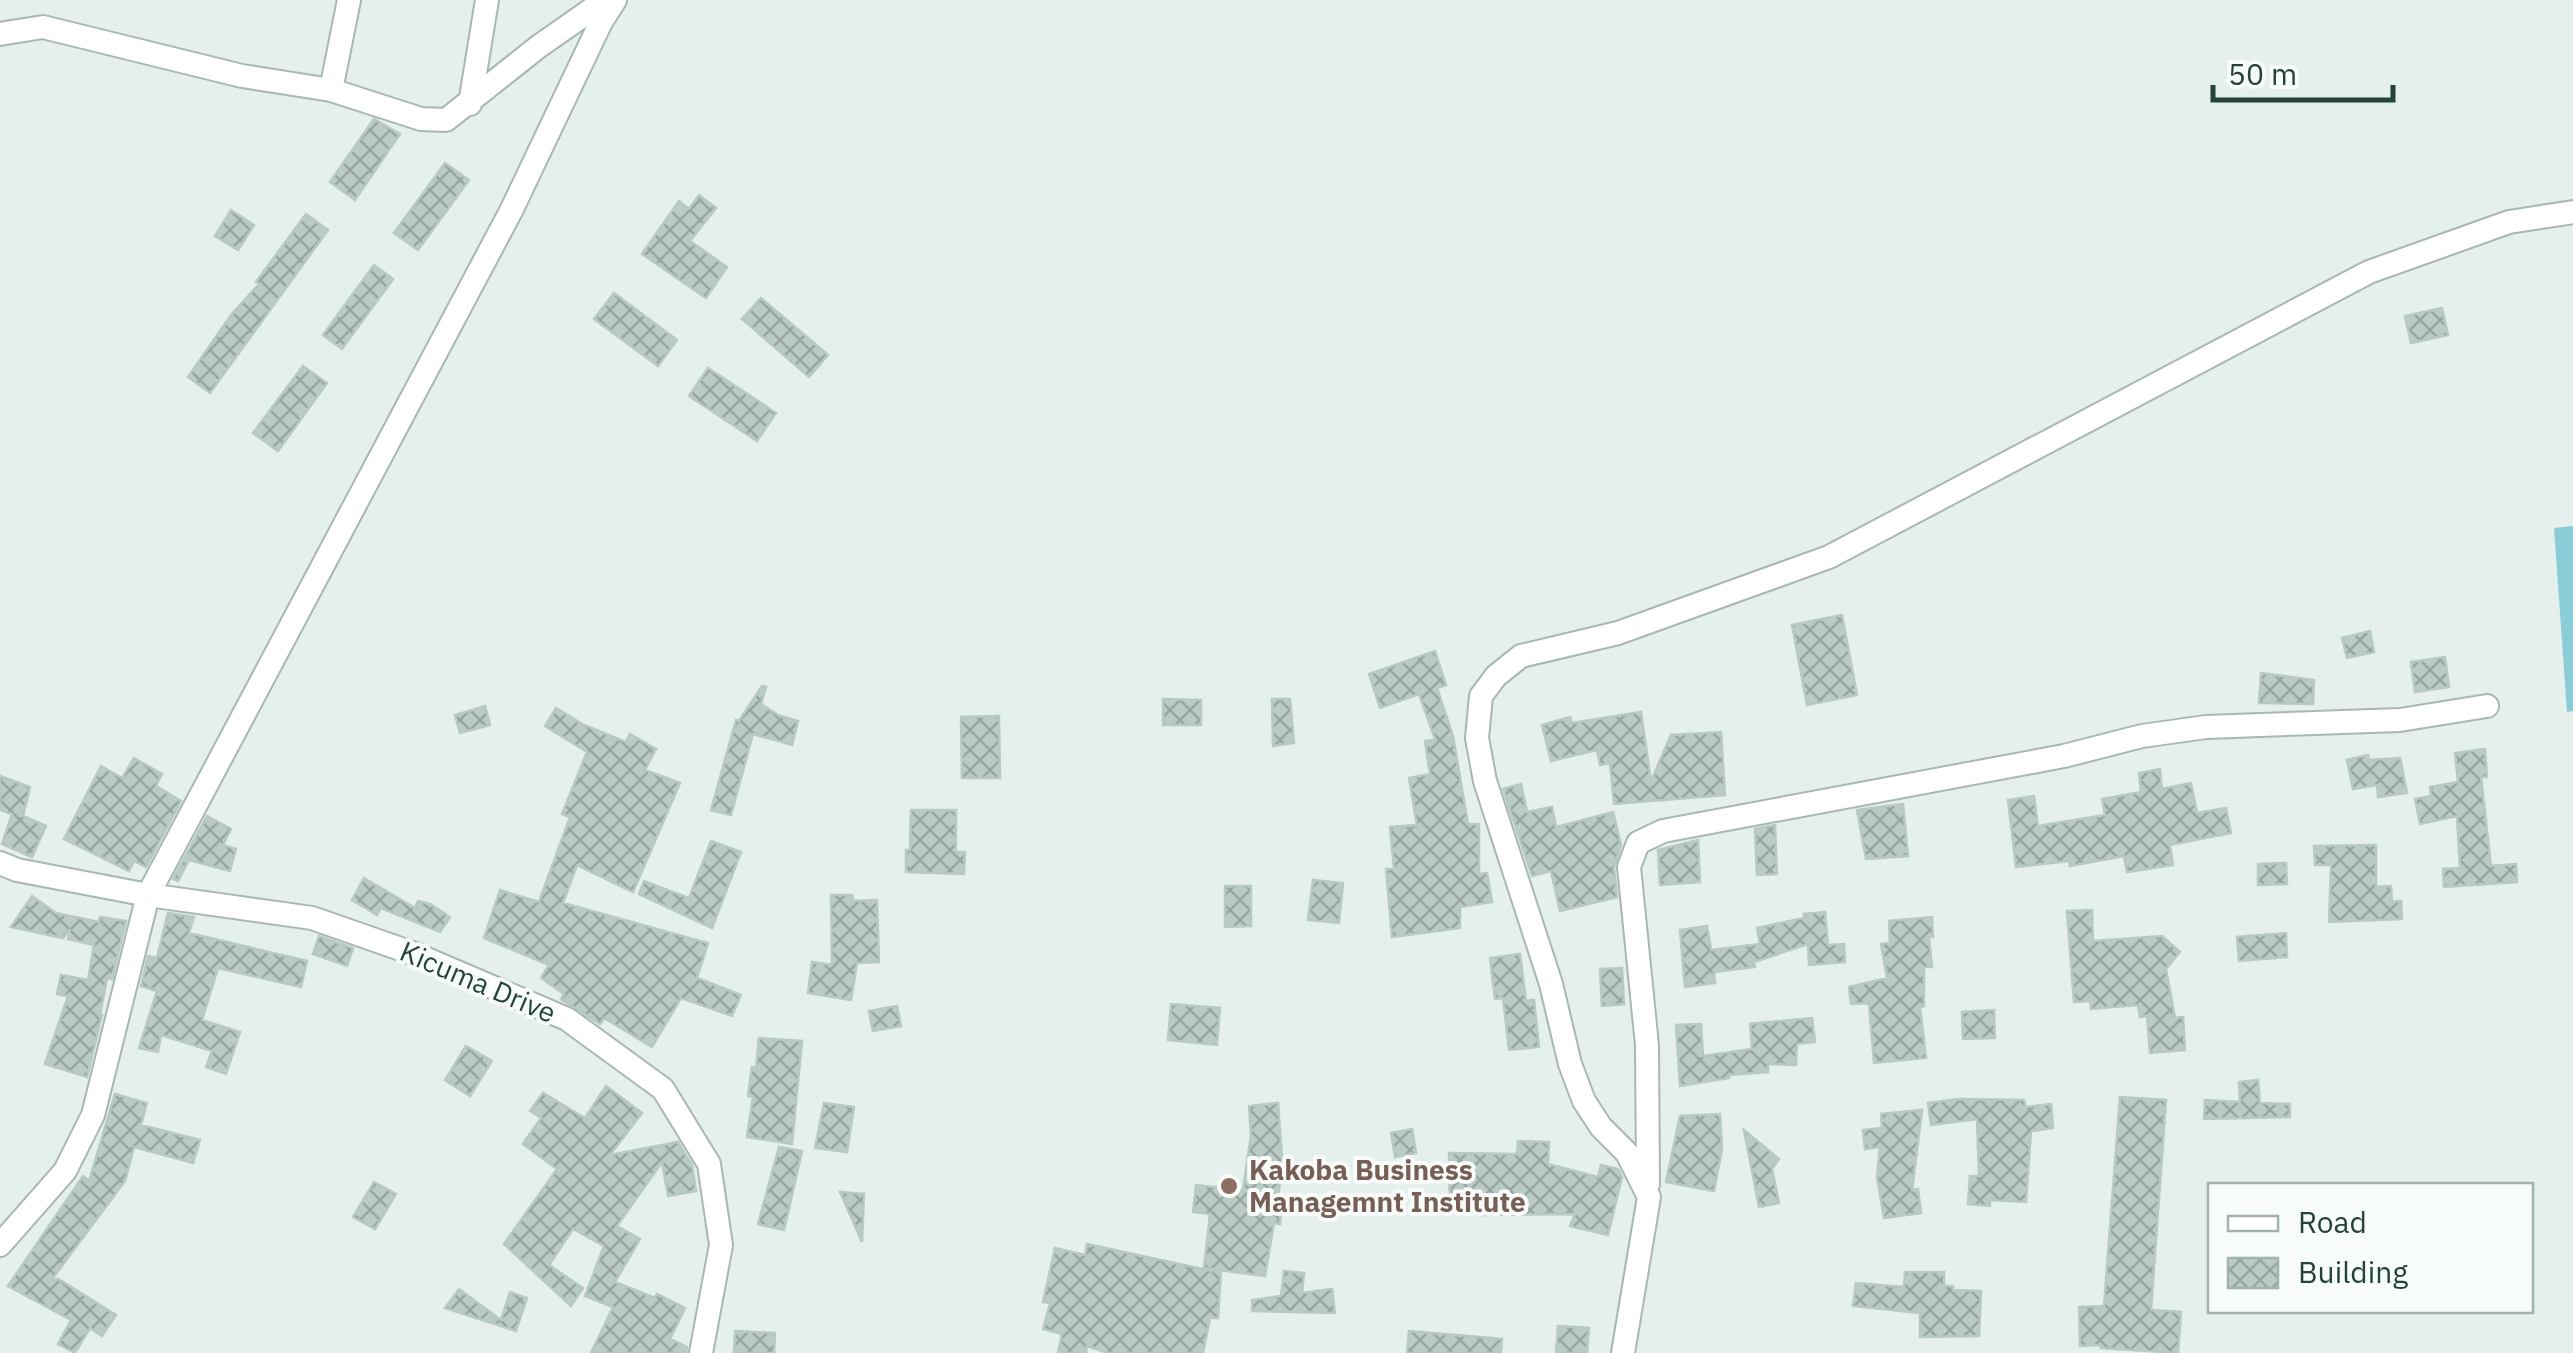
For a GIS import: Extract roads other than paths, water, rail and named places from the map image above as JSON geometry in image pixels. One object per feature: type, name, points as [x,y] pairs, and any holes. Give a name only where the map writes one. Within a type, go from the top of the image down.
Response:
[{"type":"street","points":[[331,90],[349,0]]},
{"type":"street","points":[[470,104],[487,0]]},
{"type":"street","points":[[0,34],[44,26],[242,76],[331,90],[422,119],[446,120],[605,0]]},
{"type":"street","points":[[0,1245],[65,1171],[83,1140],[93,1115],[148,895],[511,211],[601,22],[616,0]]},
{"type":"street","points":[[1648,1197],[1627,1154],[1601,1127],[1584,1101],[1570,1064],[1551,984],[1484,782],[1477,738],[1481,696],[1496,676],[1521,656],[1618,633],[1828,557],[2370,272],[2510,222],[2573,212]]},
{"type":"street","points":[[1623,1353],[1648,1197],[1647,1046],[1629,866],[1638,843],[1663,830],[2064,756],[2142,736],[2206,727],[2400,720],[2487,706]]},
{"type":"street","name":"Kicuma Drive","points":[[0,863],[16,870],[148,895],[312,918],[415,954],[567,1019],[663,1089],[709,1164],[721,1244],[700,1353]]},
{"type":"water","points":[[2573,526],[2573,711],[2567,712],[2554,528]]},
{"type":"place","name":"Kakoba Business Managemnt Institute","points":[[1229,1186]]}]
